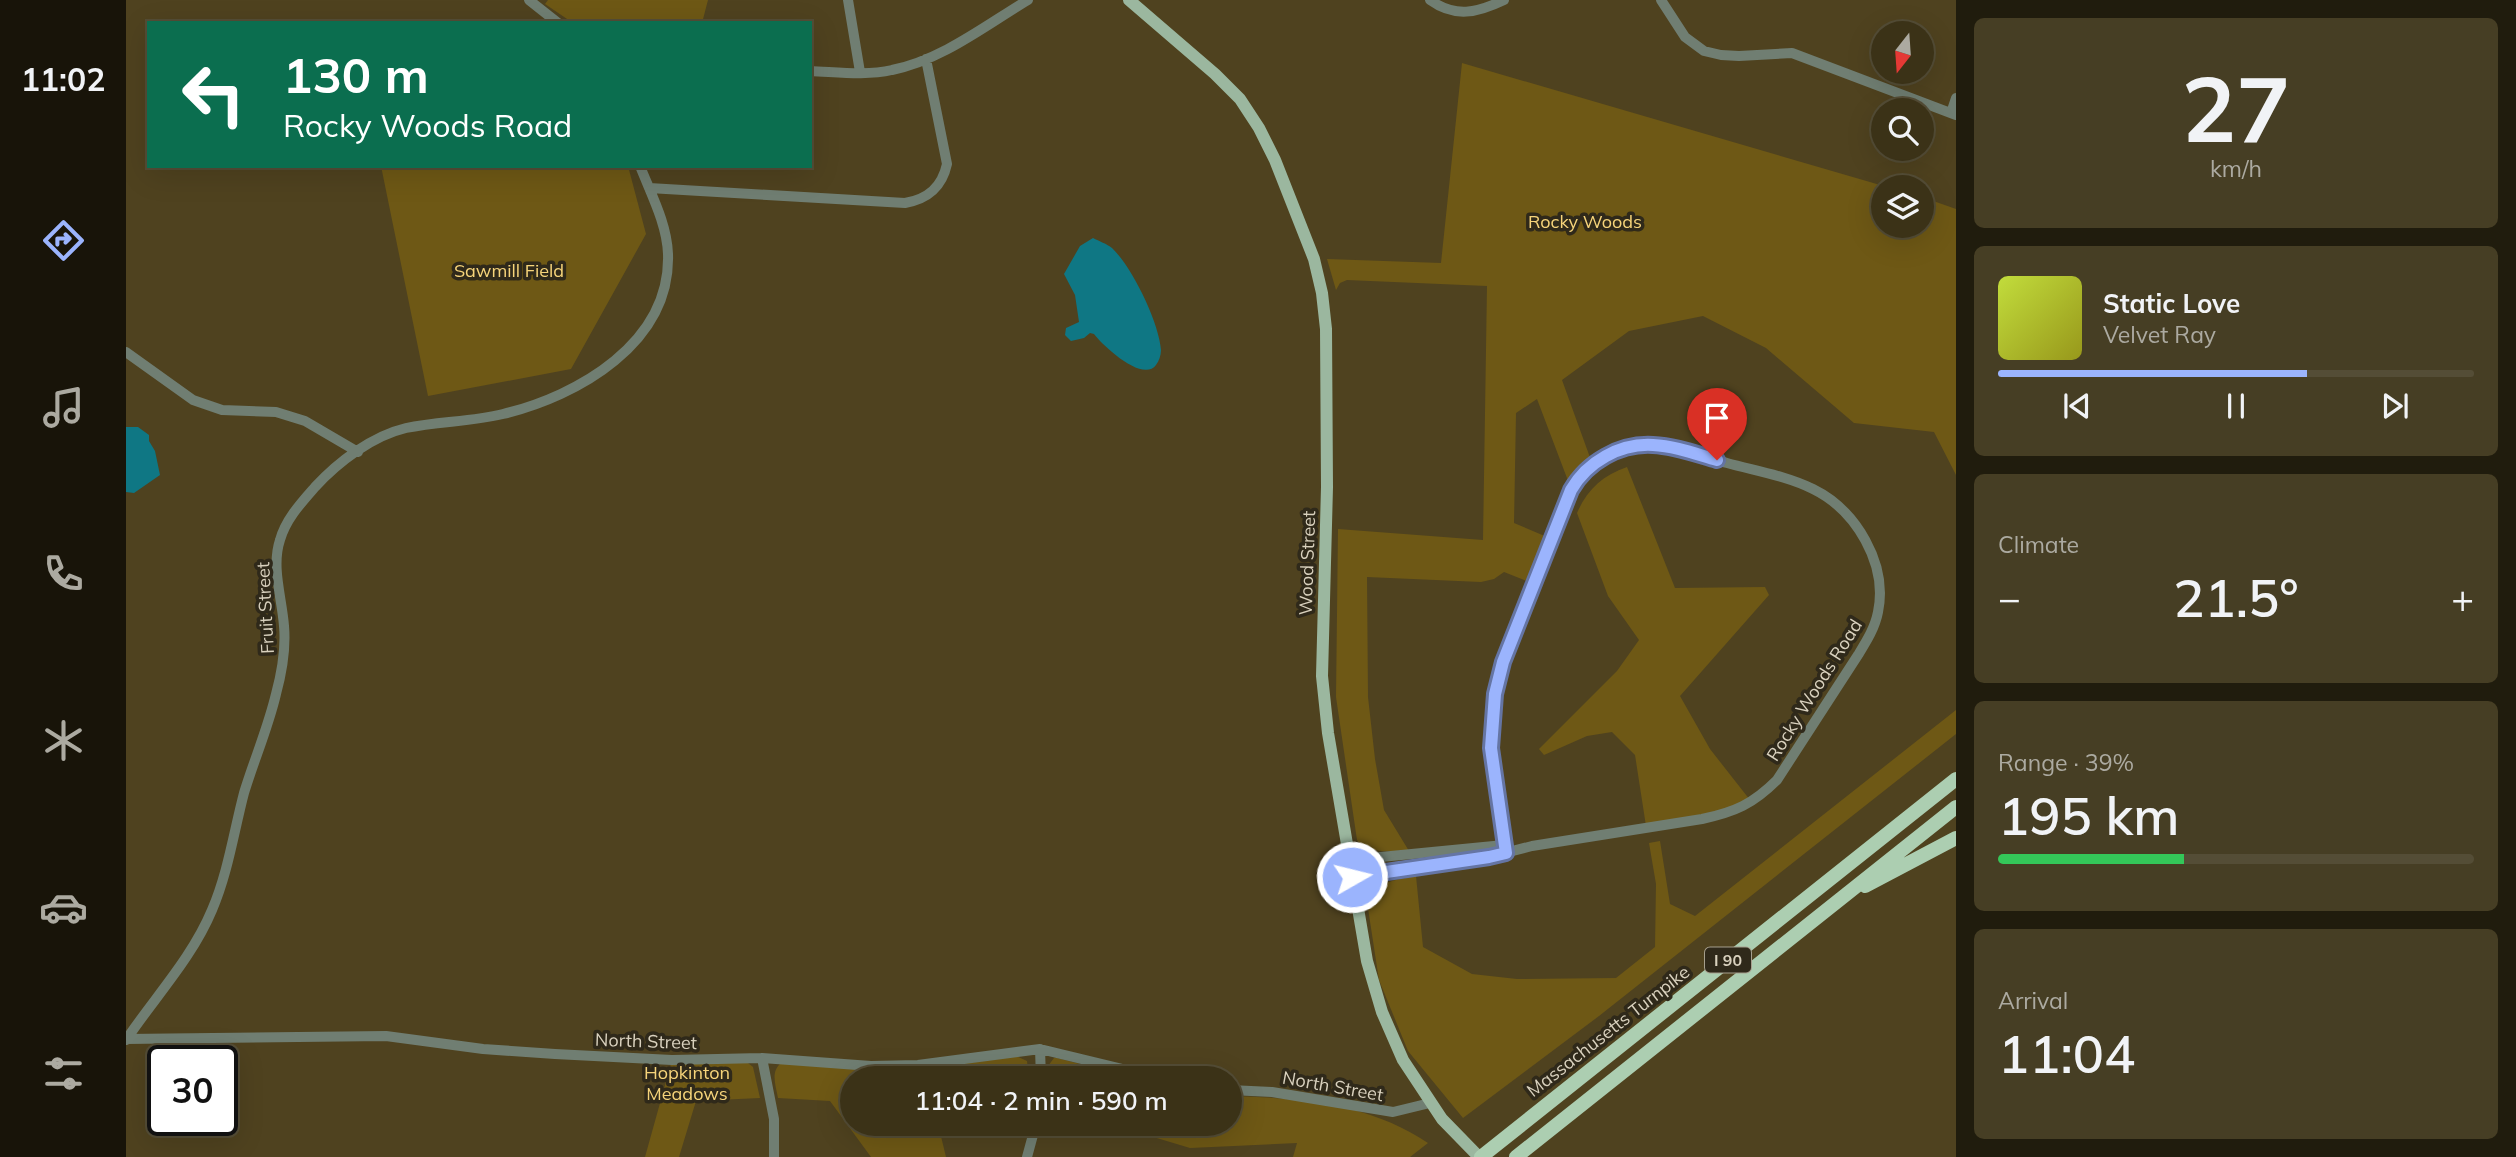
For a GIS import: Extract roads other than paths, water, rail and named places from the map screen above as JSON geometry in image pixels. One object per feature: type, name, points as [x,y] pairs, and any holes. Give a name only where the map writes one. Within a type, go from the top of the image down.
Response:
[{"type":"highway","name":"Massachusetts Turnpike","points":[[1480,1157],[1956,779]]},
{"type":"highway","name":"I 90","points":[[1517,1156],[1956,807]]},
{"type":"highway","points":[[1839,899],[1956,838]]},
{"type":"main road","name":"Wood Street","points":[[1129,0],[1228,86],[1250,113],[1275,160],[1319,276],[1327,363],[1322,676],[1328,733],[1367,961],[1382,1012],[1403,1060],[1430,1103],[1454,1133],[1480,1157]]},
{"type":"street","points":[[529,0],[555,21]]},
{"type":"street","points":[[848,0],[860,72]]},
{"type":"street","points":[[812,71],[895,70],[926,59],[1028,0]]},
{"type":"street","points":[[1430,0],[1446,10],[1463,13],[1474,12],[1504,0]]},
{"type":"street","points":[[1661,0],[1685,37],[1704,51],[1721,55],[1792,53],[1954,114],[1956,98]]},
{"type":"street","points":[[649,188],[905,203],[925,198],[933,192],[945,173],[947,164],[926,59]]},
{"type":"street","name":"Fruit Street","points":[[126,1040],[177,970],[206,922],[218,892],[244,795],[282,672],[285,629],[277,553],[283,532],[294,512],[338,466],[393,432],[491,417],[548,400],[586,381],[624,352],[652,317],[668,265],[666,236],[641,168]]},
{"type":"street","points":[[126,352],[194,400],[222,410],[276,412],[305,421],[358,452]]},
{"type":"street","name":"Rocky Woods Road","points":[[1350,860],[1505,849],[1532,846],[1725,814],[1760,797],[1777,780],[1870,637],[1878,612],[1879,586],[1875,568],[1862,533],[1847,512],[1832,499],[1795,481],[1679,449],[1652,445],[1634,446],[1606,456],[1580,474],[1571,490],[1521,615],[1503,662],[1495,694],[1491,748],[1505,849]]},
{"type":"street","name":"Rocky Woods Road","points":[[1352,877],[1489,857],[1505,849]]},
{"type":"street","name":"North Street","points":[[126,1040],[386,1036],[483,1049],[552,1054],[672,1060],[762,1058],[871,1066],[918,1065],[1040,1049],[1110,1066]]},
{"type":"street","points":[[1040,1049],[1041,1066]]},
{"type":"street","points":[[762,1058],[774,1119],[774,1157]]},
{"type":"street","name":"North Street","points":[[1242,1090],[1272,1091],[1392,1112],[1430,1103]]},
{"type":"street","points":[[1027,1157],[1033,1136]]},
{"type":"water","points":[[1093,238],[1110,247],[1120,257],[1136,281],[1150,310],[1161,350],[1156,365],[1150,369],[1142,369],[1124,361],[1094,334],[1090,333],[1084,338],[1071,341],[1065,335],[1066,328],[1079,322],[1075,295],[1064,274],[1080,246]]},
{"type":"water","points":[[126,427],[138,427],[149,435],[160,475],[134,493],[126,492]]},
{"type":"park label","name":"Rocky Woods","points":[[1585,221]]},
{"type":"park label","name":"Sawmill Field","points":[[509,270]]},
{"type":"park label","name":"Hopkinton Meadows","points":[[687,1082]]}]
